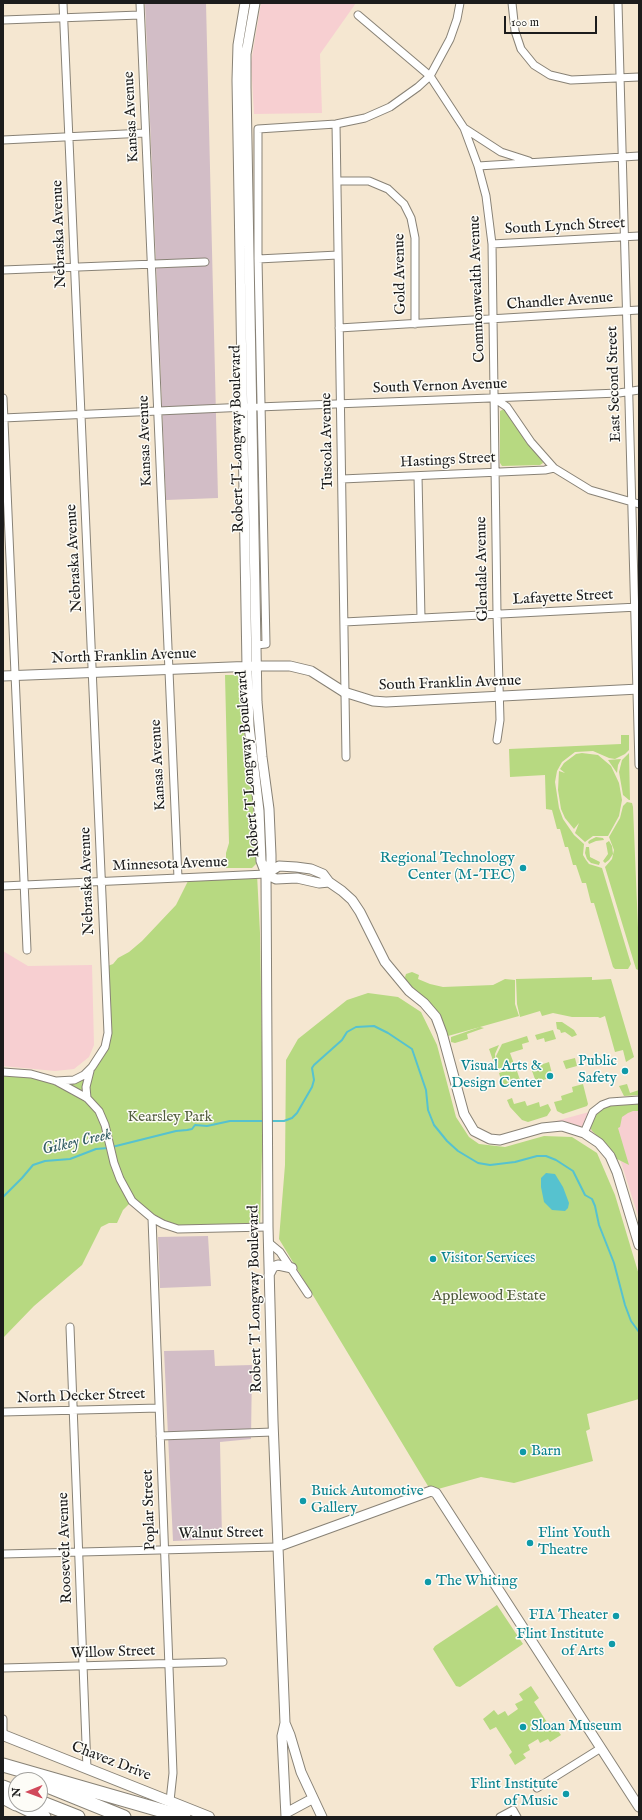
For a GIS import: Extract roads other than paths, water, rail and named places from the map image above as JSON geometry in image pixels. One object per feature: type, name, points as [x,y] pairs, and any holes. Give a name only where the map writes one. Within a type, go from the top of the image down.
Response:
[{"type":"highway","points":[[3,1765],[184,1817]]},
{"type":"highway","points":[[3,1768],[13,1772]]},
{"type":"highway","points":[[48,1786],[124,1817]]},
{"type":"highway","points":[[48,1805],[78,1817]]},
{"type":"highway","points":[[33,1812],[44,1817]]},
{"type":"main road","name":"Chavez Drive","points":[[3,1735],[209,1817]]},
{"type":"street","name":"Nebraska Avenue","points":[[56,1081],[74,1080],[84,1075],[92,1067],[105,1047],[108,1033],[63,3]]},
{"type":"street","name":"Kansas Avenue","points":[[140,3],[178,878]]},
{"type":"street","name":"Robert T Longway Boulevard","points":[[244,3],[238,45],[238,98],[256,645],[251,666]]},
{"type":"street","name":"Robert T Longway Boulevard","points":[[255,3],[246,54],[247,407],[251,666],[249,726],[260,811],[261,861],[266,874],[269,1121],[268,1242],[277,1547],[285,1723],[282,1736],[286,1815]]},
{"type":"street","points":[[256,645],[266,644],[258,259],[258,129],[336,124],[365,118],[390,107],[418,87],[430,76],[450,39],[457,19],[460,3]]},
{"type":"street","points":[[512,3],[515,31],[521,49],[534,65],[550,75],[571,80],[639,77]]},
{"type":"street","name":"East Second Street","points":[[618,3],[626,311],[635,503],[639,764]]},
{"type":"street","points":[[3,20],[140,15]]},
{"type":"street","name":"Commonwealth Avenue","points":[[358,15],[430,76],[464,128],[478,166],[486,196],[492,244],[494,398]]},
{"type":"street","points":[[238,98],[246,91]]},
{"type":"street","name":"Tuscola Avenue","points":[[336,124],[346,757]]},
{"type":"street","points":[[464,128],[500,152],[533,162]]},
{"type":"street","points":[[3,140],[145,133]]},
{"type":"street","points":[[478,166],[639,156]]},
{"type":"street","name":"Gold Avenue","points":[[337,181],[369,181],[388,189],[404,204],[411,218],[416,238],[415,324]]},
{"type":"street","name":"South Lynch Street","points":[[492,244],[639,236]]},
{"type":"street","points":[[258,259],[338,255]]},
{"type":"street","points":[[3,270],[205,262]]},
{"type":"street","name":"Chandler Avenue","points":[[339,328],[493,320],[639,310]]},
{"type":"street","name":"South Vernon Avenue","points":[[3,418],[158,410],[494,398],[639,390]]},
{"type":"street","points":[[3,398],[27,950]]},
{"type":"street","points":[[494,398],[508,407],[531,442],[554,468],[590,490],[635,503]]},
{"type":"street","name":"Glendale Avenue","points":[[494,398],[497,614],[500,697],[500,720],[497,740]]},
{"type":"street","name":"Hastings Street","points":[[342,479],[545,470],[554,468]]},
{"type":"street","points":[[418,476],[421,618]]},
{"type":"street","name":"Lafayette Street","points":[[344,622],[637,607]]},
{"type":"street","name":"North Franklin Avenue","points":[[3,676],[251,666]]},
{"type":"street","name":"South Franklin Avenue","points":[[251,666],[290,666],[311,671],[344,692],[372,701],[386,702],[638,689]]},
{"type":"street","points":[[266,874],[279,866],[296,867],[323,874],[329,882],[352,900],[360,912],[385,962],[409,991],[436,1017],[442,1033],[464,1114],[474,1131],[484,1137],[494,1140],[506,1139],[548,1126],[569,1127],[584,1133],[599,1143],[614,1164],[639,1245]]},
{"type":"street","name":"Minnesota Avenue","points":[[3,886],[266,874]]},
{"type":"street","points":[[87,1098],[86,1087],[88,1076],[92,1067]]},
{"type":"street","points":[[3,1072],[31,1074],[56,1081],[87,1098],[99,1111],[105,1125],[114,1163],[120,1179],[132,1201],[152,1218],[163,1224],[178,1229],[268,1227]]},
{"type":"street","points":[[584,1133],[593,1112],[602,1105],[610,1102],[639,1100]]},
{"type":"street","name":"Poplar Street","points":[[152,1218],[173,1773],[170,1801]]},
{"type":"street","points":[[268,1242],[280,1252],[308,1294]]},
{"type":"street","points":[[269,1275],[273,1267],[278,1265],[292,1268]]},
{"type":"street","name":"Roosevelt Avenue","points":[[70,1327],[87,1769]]},
{"type":"street","name":"North Decker Street","points":[[3,1412],[159,1408]]},
{"type":"street","points":[[160,1436],[273,1432]]},
{"type":"street","name":"Walnut Street","points":[[3,1554],[277,1547],[431,1491],[436,1493],[601,1748]]},
{"type":"street","name":"Willow Street","points":[[3,1668],[223,1662]]},
{"type":"street","points":[[3,1719],[3,1731]]},
{"type":"street","name":"Robert T Longway Boulevard","points":[[285,1723],[301,1772],[312,1799],[322,1817]]},
{"type":"street","points":[[537,1788],[601,1748],[639,1807]]},
{"type":"street","points":[[286,1815],[312,1799]]},
{"type":"street","points":[[500,1817],[513,1810],[518,1817]]},
{"type":"water","points":[[546,1173],[555,1174],[563,1187],[569,1203],[568,1208],[565,1211],[552,1210],[544,1202],[541,1178]]},
{"type":"waterway","name":"Gilkey Creek","points":[[269,1121],[284,1121],[292,1118],[297,1113],[312,1087],[314,1080],[312,1068],[342,1040],[347,1032],[356,1027],[374,1026],[388,1033],[412,1049],[426,1090],[428,1110],[434,1125],[447,1141],[458,1151],[478,1163],[490,1165],[515,1162],[537,1156],[546,1156],[556,1160],[573,1171],[585,1195],[592,1199],[595,1206],[599,1225],[614,1263],[625,1305],[631,1321],[639,1332]]},
{"type":"waterway","name":"Gilkey Creek","points":[[112,1147],[176,1131],[192,1129],[195,1125],[207,1126],[230,1121],[265,1121]]},
{"type":"waterway","name":"Gilkey Creek","points":[[3,1197],[33,1165],[45,1161],[70,1159],[96,1149],[108,1148]]},
{"type":"place","name":"Regional Technology Center (M-TEC)","points":[[523,868]]},
{"type":"place","name":"Public Safety","points":[[625,1071]]},
{"type":"place","name":"Visual Arts & Design Center","points":[[550,1076]]},
{"type":"place","name":"Visitor Services","points":[[433,1259]]},
{"type":"place","name":"Barn","points":[[523,1452]]},
{"type":"place","name":"Buick Automotive Gallery","points":[[303,1501]]},
{"type":"place","name":"Flint Youth Theatre","points":[[530,1543]]},
{"type":"place","name":"The Whiting","points":[[428,1582]]},
{"type":"place","name":"FIA Theater","points":[[616,1616]]},
{"type":"place","name":"Flint Institute of Arts","points":[[612,1644]]},
{"type":"place","name":"Sloan Museum","points":[[523,1727]]},
{"type":"place","name":"Flint Institute of Music","points":[[566,1794]]},
{"type":"park label","name":"Kearsley Park","points":[[170,1118]]},
{"type":"park label","name":"Applewood Estate","points":[[489,1297]]}]
